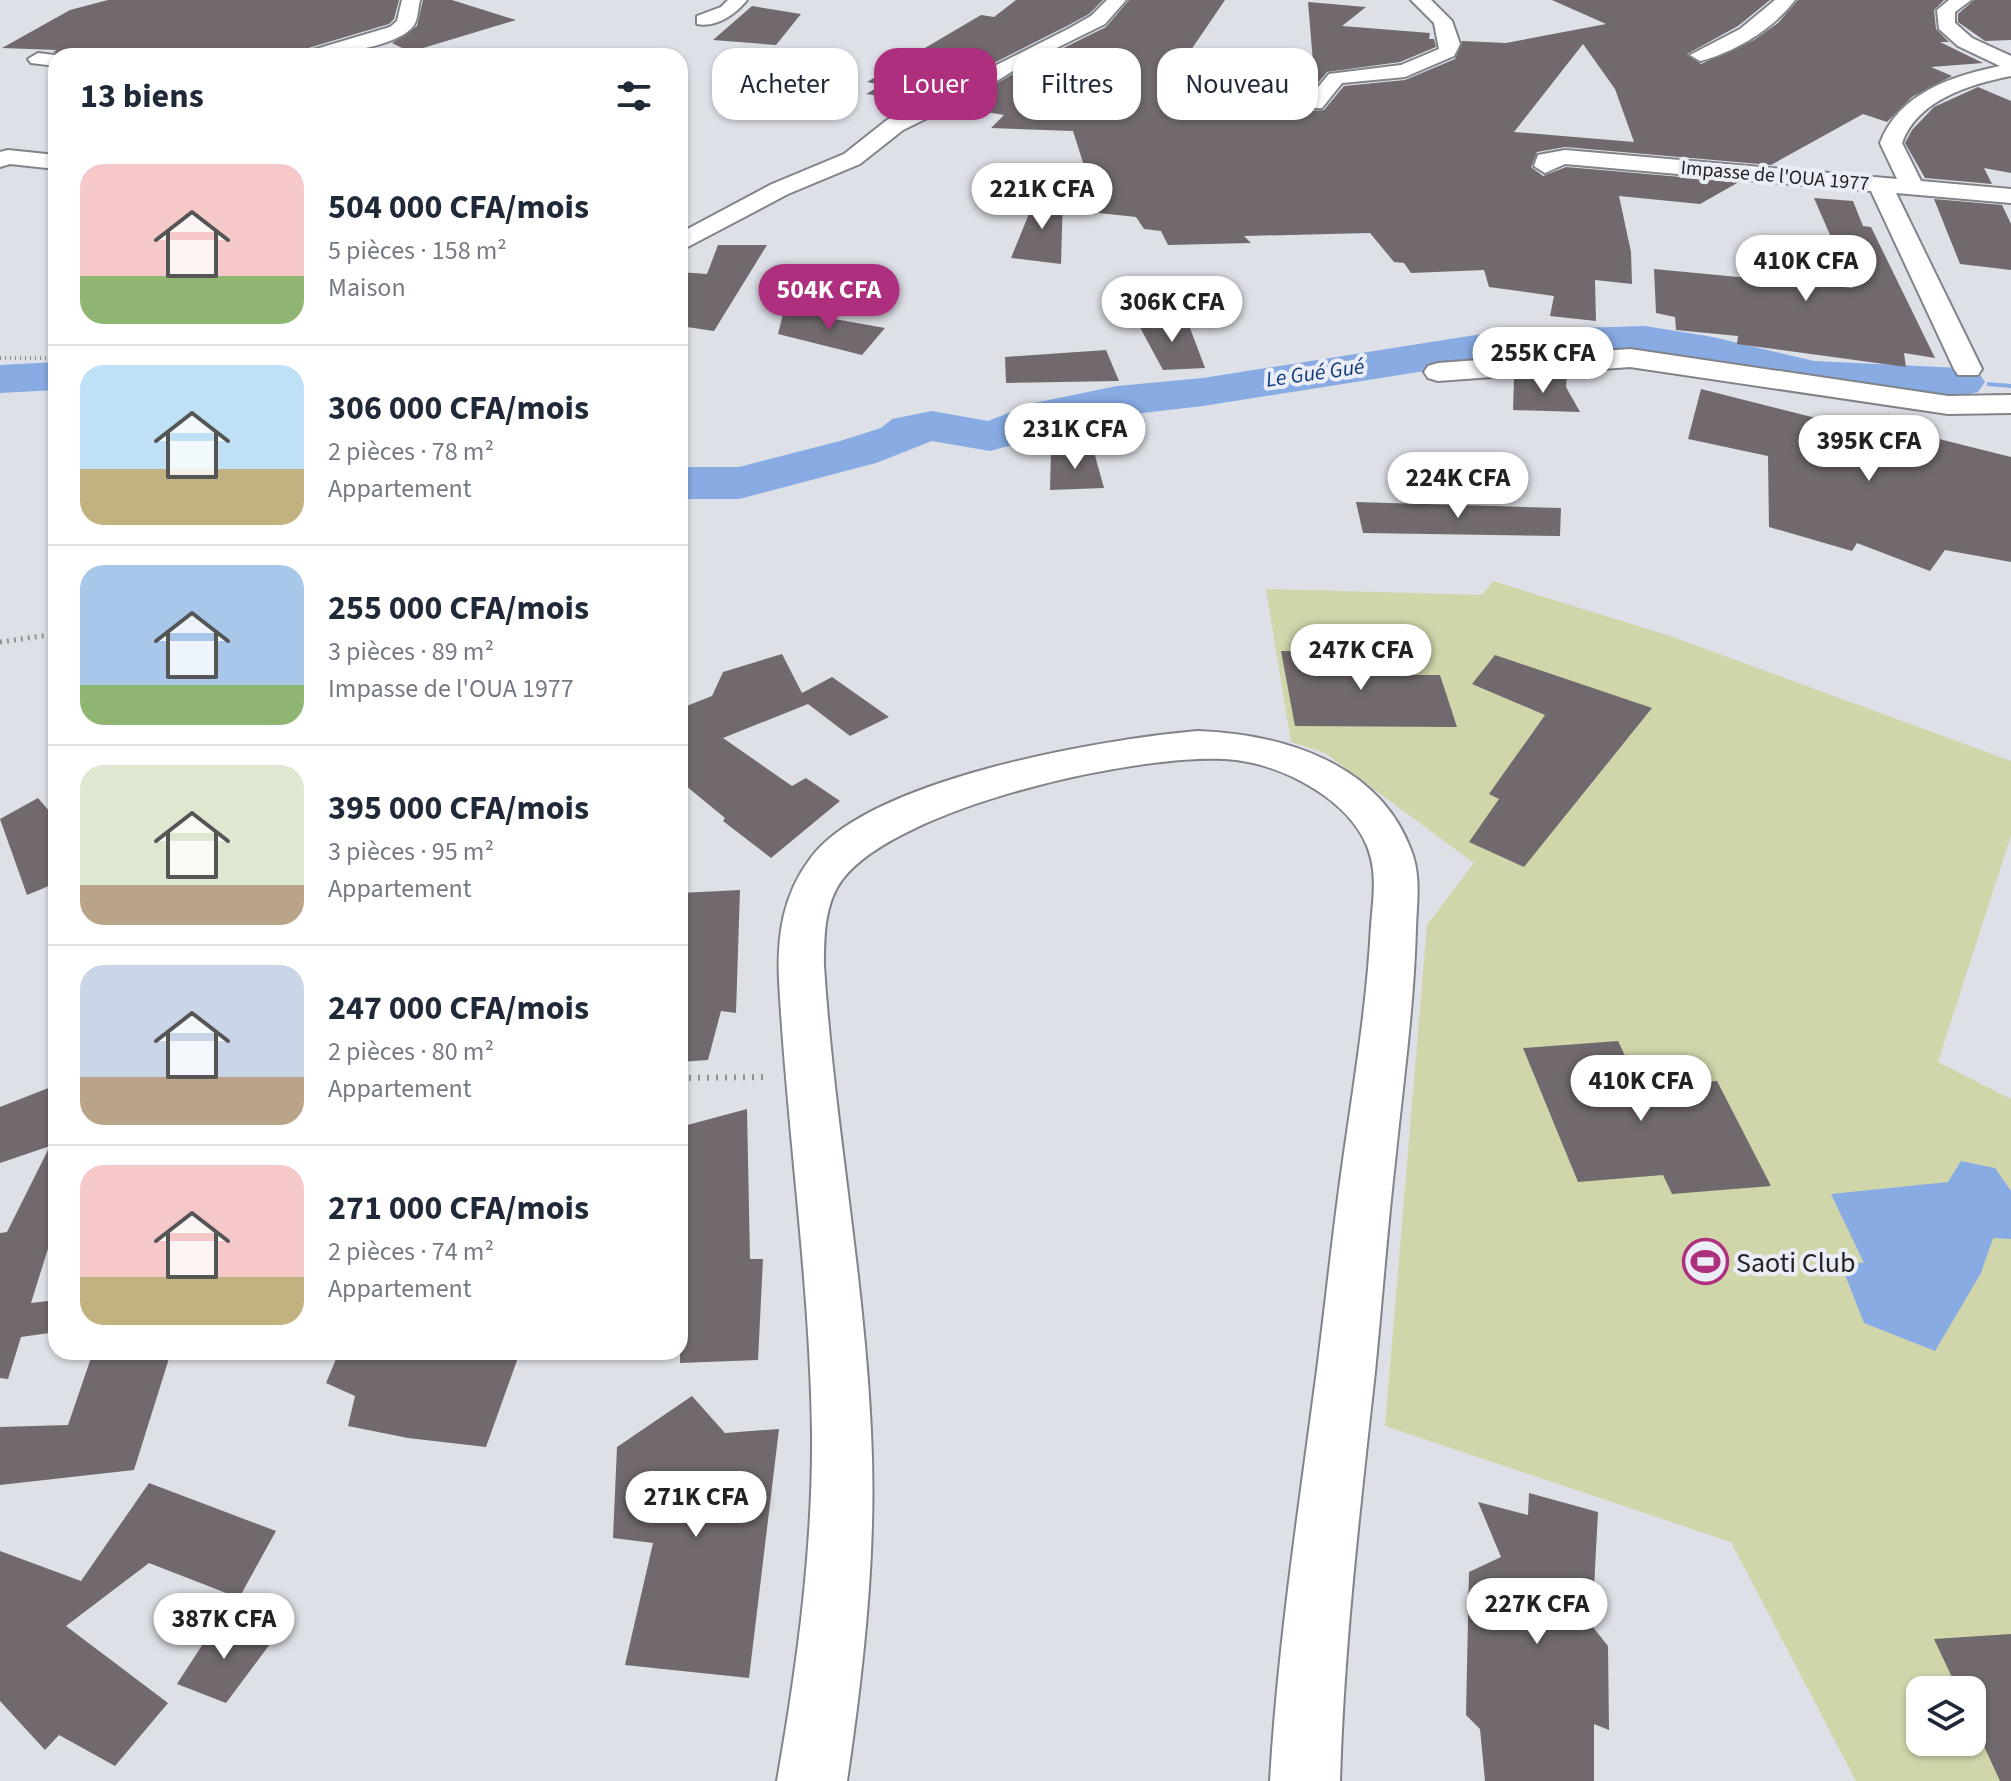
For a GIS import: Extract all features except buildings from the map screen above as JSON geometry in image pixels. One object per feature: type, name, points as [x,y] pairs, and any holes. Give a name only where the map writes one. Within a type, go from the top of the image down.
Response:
[{"type":"street","points":[[340,48],[397,31],[406,23],[411,0]]},
{"type":"street","points":[[704,20],[727,11],[738,0]]},
{"type":"street","points":[[688,239],[790,184],[852,159],[895,125],[969,90],[1017,60],[1098,20],[1117,0]]},
{"type":"street","points":[[1318,100],[1336,78],[1405,71],[1447,52],[1450,44],[1443,21],[1420,0]]},
{"type":"street","points":[[1700,55],[1741,38],[1765,22],[1786,0]]},
{"type":"street","points":[[1962,0],[1946,10],[1946,25],[1965,42],[2011,67]]},
{"type":"street","points":[[1913,188],[1891,143],[1905,116],[1959,84],[2011,67]]},
{"type":"street","points":[[0,160],[8,157],[48,161]]},
{"type":"street","name":"Impasse de l'OUA 1977","points":[[1545,166],[1546,160],[1565,157],[2011,196]]},
{"type":"street","points":[[1880,185],[1968,369]]},
{"type":"street","points":[[1438,372],[1630,358],[1948,405],[2002,404],[2011,434]]},
{"type":"street","points":[[812,1781],[829,1684],[842,1457],[831,1275],[807,1076],[800,959],[803,920],[813,890],[836,856],[876,827],[931,803],[1011,779],[1168,744],[1223,744],[1280,754],[1321,772],[1356,801],[1383,832],[1396,865],[1393,946],[1328,1495],[1305,1781]]},
{"type":"path","points":[[1318,75],[1336,78]]},
{"type":"path","points":[[0,358],[48,358]]},
{"type":"path","points":[[0,642],[48,635]]},
{"type":"path","points":[[688,1078],[807,1076]]},
{"type":"green space","name":"Saoti Club","points":[[1493,581],[1670,636],[2011,761],[2011,835],[1938,1062],[2011,1099],[2011,1781],[1856,1781],[1731,1542],[1385,1426],[1427,925],[1474,863],[1325,753],[1291,742],[1266,589],[1482,595]]},
{"type":"water","points":[[1961,1161],[1995,1168],[2011,1191],[2011,1239],[1993,1238],[1981,1273],[1935,1351],[1864,1323],[1840,1262],[1864,1263],[1831,1194],[1948,1182]]},
{"type":"waterway","name":"Le Gué Gué","points":[[688,483],[739,483],[858,452],[899,439],[910,430],[932,426],[990,436],[1051,413],[1117,401],[1203,392],[1507,344],[1645,340],[1713,351],[1814,375],[1961,382]]},
{"type":"waterway","name":"Le Gué Gué","points":[[0,379],[48,376]]},
{"type":"waterway","name":"Le Gué Gué","points":[[1990,384],[2011,386]]},
{"type":"place","name":"Saoti Club","points":[[1705,1262]]}]
